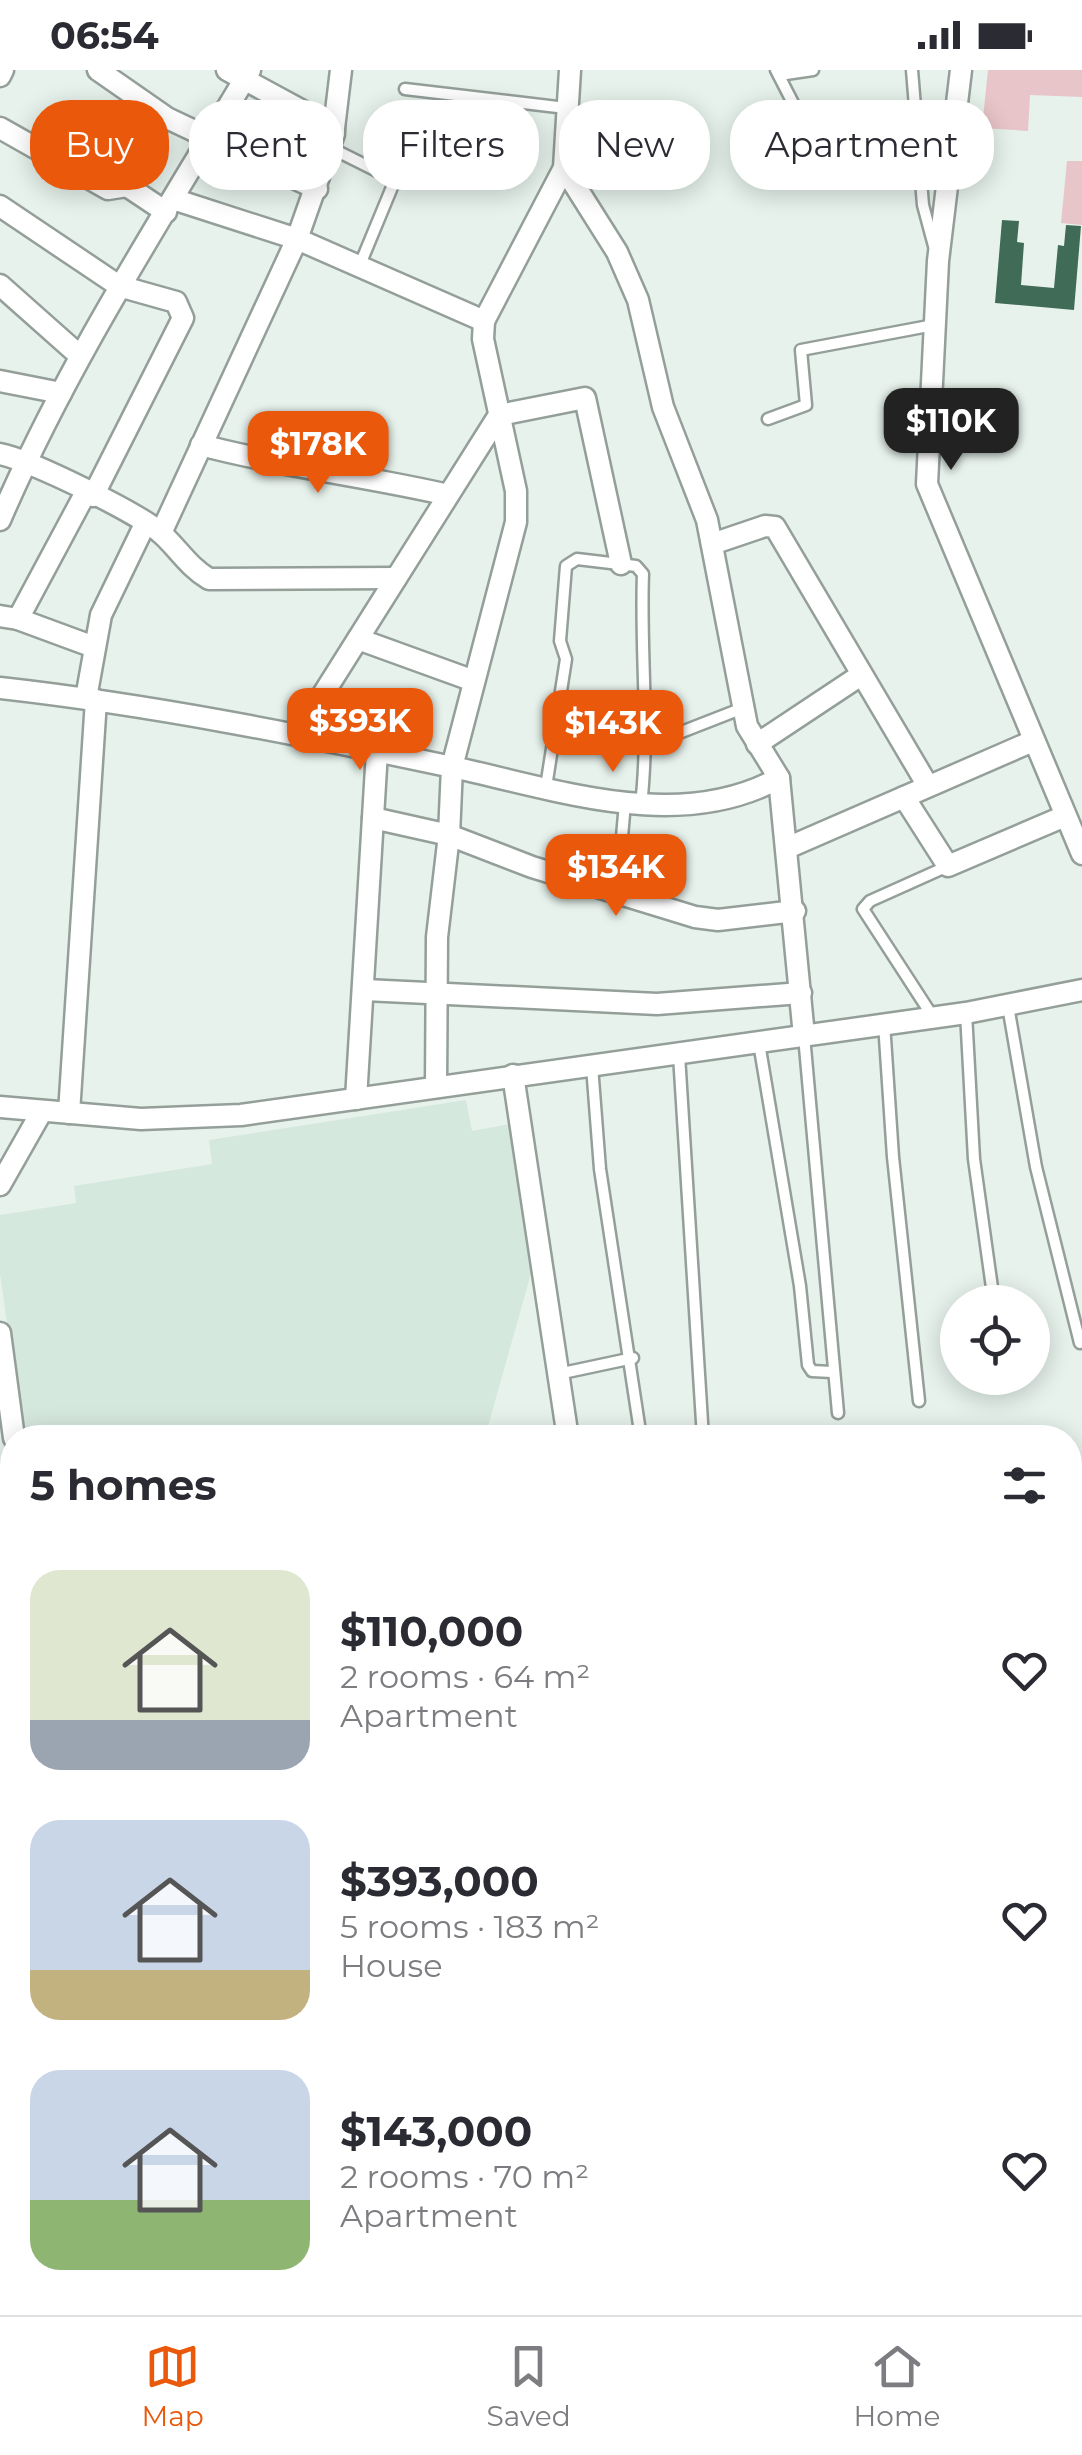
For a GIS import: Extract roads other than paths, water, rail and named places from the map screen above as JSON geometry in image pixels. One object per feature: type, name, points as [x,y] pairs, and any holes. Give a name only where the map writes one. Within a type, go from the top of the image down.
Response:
[{"type":"street","points":[[98,70],[146,106],[189,129]]},
{"type":"street","points":[[337,100],[341,70]]},
{"type":"street","points":[[567,100],[570,70]]},
{"type":"street","points":[[961,70],[938,262],[927,484],[1082,854]]},
{"type":"street","points":[[228,100],[240,73],[278,100]]},
{"type":"street","points":[[0,128],[108,189],[126,186],[170,206],[297,240],[484,321]]},
{"type":"street","points":[[0,520],[26,459],[118,286],[189,174]]},
{"type":"street","points":[[436,1087],[435,991],[452,767],[516,522],[516,491],[498,414],[484,321],[559,178]]},
{"type":"street","points":[[69,1113],[94,647],[101,615],[202,445],[317,190]]},
{"type":"street","points":[[577,190],[629,276],[662,407],[694,482],[712,544],[743,708],[757,744],[779,778],[795,911],[804,1036]]},
{"type":"street","points":[[0,206],[118,286],[176,302],[182,318],[89,494],[9,617],[94,647]]},
{"type":"street","points":[[0,285],[80,356]]},
{"type":"street","points":[[0,381],[61,392]]},
{"type":"street","points":[[298,734],[498,414],[584,398],[620,564]]},
{"type":"street","points":[[202,445],[280,466],[364,476],[448,495]]},
{"type":"street","points":[[0,454],[26,459],[153,528],[208,578],[396,578]]},
{"type":"street","points":[[712,544],[766,526],[775,527],[928,786]]},
{"type":"street","points":[[358,639],[474,681]]},
{"type":"street","points":[[757,744],[861,675]]},
{"type":"street","points":[[0,688],[91,699],[298,734],[633,804],[704,803],[758,790],[779,778]]},
{"type":"street","points":[[788,848],[1032,741]]},
{"type":"street","points":[[356,1100],[376,751]]},
{"type":"street","points":[[904,797],[948,866],[1065,816]]},
{"type":"street","points":[[373,818],[449,834],[616,893],[718,920],[795,911]]},
{"type":"street","points":[[365,990],[657,1004],[801,993]]},
{"type":"street","points":[[0,1107],[188,1119],[679,1055],[966,1013],[1082,990]]},
{"type":"street","points":[[512,1076],[566,1425]]},
{"type":"street","points":[[0,1185],[42,1110]]},
{"type":"street","points":[[1,1347],[12,1425]]},
{"type":"lane","points":[[791,100],[778,72],[813,70]]},
{"type":"lane","points":[[912,70],[914,100]]},
{"type":"lane","points":[[405,88],[559,107]]},
{"type":"lane","points":[[343,145],[395,180],[359,267]]},
{"type":"lane","points":[[922,190],[938,262]]},
{"type":"lane","points":[[768,420],[806,404],[800,350],[934,325]]},
{"type":"lane","points":[[546,787],[566,659],[560,641],[566,566],[577,559],[636,566],[642,574],[640,633],[648,745],[616,893]]},
{"type":"lane","points":[[648,745],[743,708]]},
{"type":"lane","points":[[933,1018],[863,909],[870,901],[948,866]]},
{"type":"lane","points":[[1008,1006],[1036,1167],[1080,1343]]},
{"type":"lane","points":[[966,1013],[974,1159],[992,1285]]},
{"type":"lane","points":[[884,1024],[893,1157],[919,1400]]},
{"type":"lane","points":[[804,1036],[838,1413]]},
{"type":"lane","points":[[759,1043],[800,1286],[808,1364],[812,1371],[832,1372]]},
{"type":"lane","points":[[679,1055],[702,1425]]},
{"type":"lane","points":[[592,1066],[600,1169],[640,1425]]},
{"type":"lane","points":[[557,1374],[632,1358]]}]
